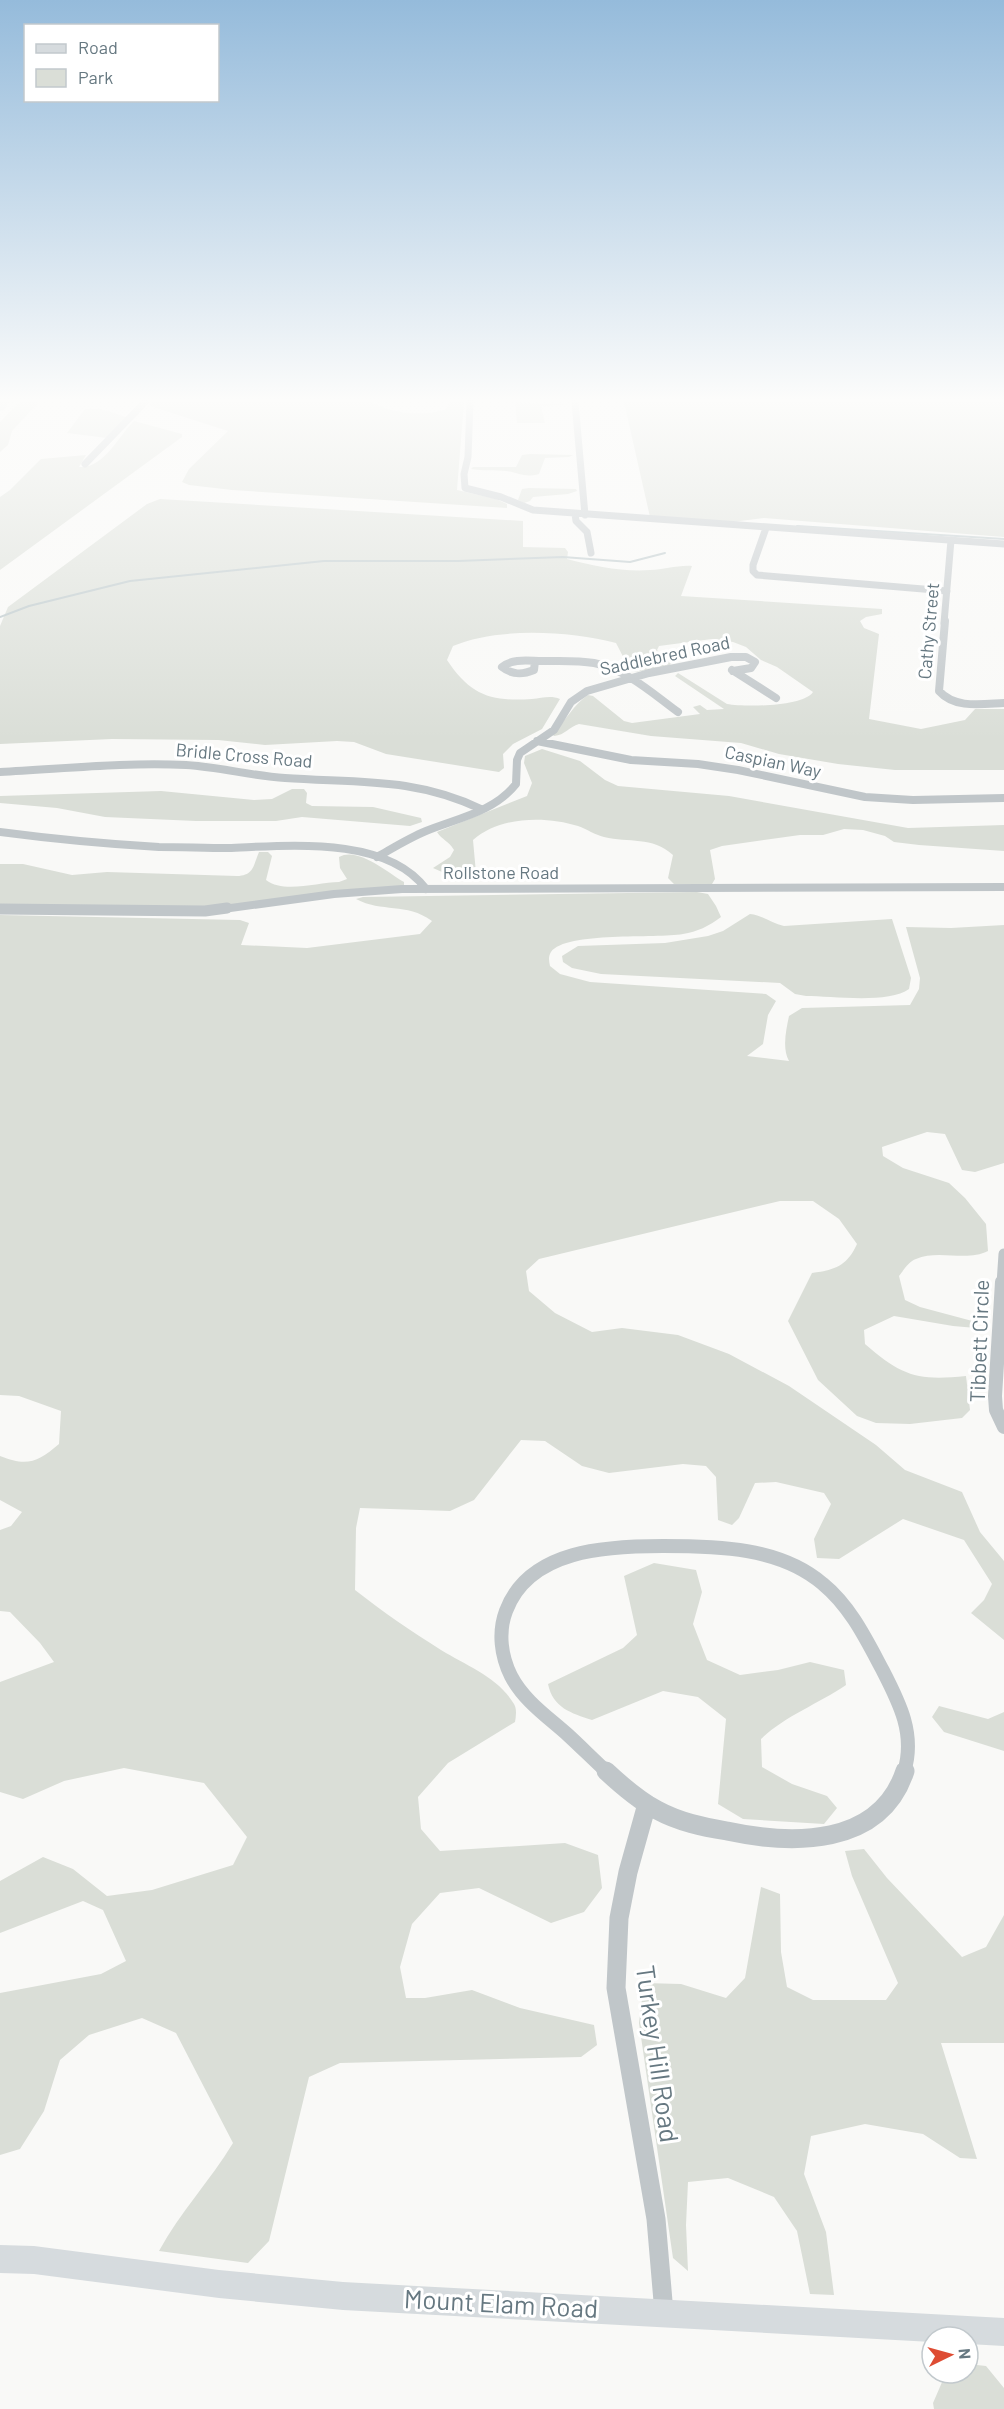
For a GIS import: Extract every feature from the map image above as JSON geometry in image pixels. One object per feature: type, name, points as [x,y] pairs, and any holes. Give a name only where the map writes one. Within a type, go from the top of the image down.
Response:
[{"type":"main road","name":"Mount Elam Road","points":[[0,2259],[42,2261],[312,2294],[1004,2331]]},
{"type":"street","points":[[575,514],[576,521],[587,532],[591,553]]},
{"type":"street","points":[[579,514],[1004,544]]},
{"type":"street","points":[[766,528],[753,565],[753,571],[757,575],[947,591]]},
{"type":"street","name":"Cathy Street","points":[[951,540],[939,691],[942,696],[953,701],[1004,703]]},
{"type":"street","name":"Saddlebred Road","points":[[377,857],[426,831],[481,809],[511,790],[518,777],[517,757],[558,725],[564,711],[574,699],[597,687],[716,660],[741,657],[755,662],[751,668],[733,671]]},
{"type":"street","points":[[716,660],[776,698]]},
{"type":"street","points":[[535,661],[596,663],[614,670],[678,712]]},
{"type":"street","name":"Caspian Way","points":[[537,741],[631,760],[698,764],[738,770],[865,797],[913,800],[1004,798]]},
{"type":"street","name":"Bridle Cross Road","points":[[0,772],[122,766],[204,767],[294,779],[364,780],[405,784],[444,792],[481,809]]},
{"type":"street","points":[[0,832],[97,845],[331,848],[377,857],[417,878],[426,889]]},
{"type":"street","name":"Rollstone Road","points":[[0,909],[205,911],[343,893],[426,889],[1004,887]]},
{"type":"street","name":"Tibbett Circle","points":[[1004,1254],[1003,1319],[995,1396],[996,1410],[1004,1427]]},
{"type":"street","points":[[615,1546],[742,1550],[783,1560],[803,1568],[819,1580],[846,1608],[903,1711],[910,1748],[901,1784],[876,1815],[837,1835],[815,1840],[767,1840],[685,1823],[647,1804],[532,1702],[511,1677],[504,1655],[501,1634],[503,1620],[515,1594],[537,1572],[565,1556],[589,1549],[615,1546]]},
{"type":"street","name":"Turkey Hill Road","points":[[647,1804],[638,1833],[622,1912],[617,1942],[616,1982],[660,2247],[664,2313]]},
{"type":"green space","points":[[0,514],[76,514],[0,570]]},
{"type":"green space","points":[[133,514],[414,514],[523,521],[523,547],[565,548],[568,552],[567,559],[629,570],[692,566],[681,596],[882,609],[882,614],[866,617],[860,621],[864,628],[879,634],[869,719],[921,729],[965,720],[975,709],[1004,709],[1004,770],[895,770],[838,764],[779,754],[741,743],[651,736],[579,724],[554,736],[552,734],[578,703],[588,695],[593,696],[624,721],[632,723],[700,714],[693,707],[700,705],[707,710],[724,709],[675,676],[678,673],[727,704],[747,706],[786,703],[798,701],[813,692],[777,667],[761,660],[746,647],[733,642],[712,639],[659,646],[657,650],[671,664],[667,667],[634,672],[630,670],[616,643],[577,636],[533,633],[490,636],[471,640],[453,646],[447,660],[464,681],[483,694],[518,700],[550,697],[560,699],[542,729],[513,744],[503,754],[504,768],[499,772],[386,754],[354,742],[337,741],[265,745],[218,740],[112,739],[0,744],[0,626],[8,607]]},
{"type":"green space","points":[[649,514],[1004,514],[1004,537],[764,518],[732,522],[650,517]]},
{"type":"green space","points":[[542,749],[580,761],[605,780],[618,786],[729,796],[908,828],[1004,825],[1004,851],[894,842],[885,836],[863,830],[844,829],[823,835],[800,835],[722,846],[710,850],[715,879],[712,884],[674,884],[668,878],[673,855],[657,845],[604,837],[565,823],[524,820],[496,826],[473,840],[476,873],[469,879],[458,879],[433,868],[450,857],[454,850],[437,832],[527,796],[532,783],[524,763],[525,756]]},
{"type":"green space","points":[[292,789],[304,789],[307,793],[306,803],[312,806],[373,807],[421,818],[422,822],[410,826],[302,817],[276,821],[196,821],[105,817],[57,808],[0,803],[0,796],[161,791],[254,800],[272,799]]},
{"type":"green space","points":[[259,852],[268,852],[272,856],[266,880],[273,884],[291,887],[339,882],[347,879],[340,868],[339,857],[355,855],[373,862],[404,882],[404,886],[235,907],[0,906],[0,864],[23,864],[72,875],[107,872],[237,876],[250,872]]},
{"type":"green space","points":[[697,892],[708,894],[721,917],[707,926],[683,934],[592,938],[574,941],[560,945],[551,952],[550,966],[560,974],[590,982],[766,994],[776,1001],[768,1015],[763,1044],[747,1056],[789,1061],[785,1045],[789,1016],[802,1008],[910,1005],[919,989],[920,978],[906,927],[951,928],[1004,925],[1004,1163],[975,1172],[962,1170],[945,1134],[927,1132],[882,1147],[883,1156],[903,1168],[949,1183],[965,1198],[986,1224],[988,1251],[971,1255],[925,1256],[911,1262],[899,1276],[905,1300],[920,1307],[976,1322],[976,1328],[894,1316],[864,1330],[865,1344],[900,1370],[922,1377],[966,1376],[970,1410],[962,1418],[910,1424],[876,1423],[857,1416],[818,1380],[788,1321],[812,1273],[839,1266],[849,1257],[857,1244],[839,1219],[813,1201],[780,1201],[539,1259],[526,1271],[529,1291],[555,1313],[592,1332],[622,1328],[678,1335],[729,1354],[789,1386],[876,1445],[905,1470],[962,1492],[980,1532],[1004,1561],[1004,1640],[971,1613],[984,1600],[992,1584],[964,1540],[903,1519],[839,1559],[817,1558],[814,1539],[831,1504],[824,1493],[776,1482],[755,1483],[739,1518],[732,1525],[718,1520],[716,1477],[706,1466],[683,1464],[609,1473],[582,1466],[545,1441],[521,1440],[474,1500],[450,1511],[360,1508],[356,1528],[355,1590],[419,1636],[491,1679],[500,1686],[516,1708],[515,1722],[448,1763],[418,1797],[421,1829],[440,1851],[565,1843],[598,1855],[602,1888],[584,1912],[551,1923],[479,1888],[440,1893],[412,1924],[400,1967],[406,1998],[425,1998],[472,1990],[520,2008],[594,2025],[597,2045],[581,2057],[340,2063],[309,2077],[269,2241],[248,2263],[159,2251],[176,2223],[233,2143],[176,2033],[142,2018],[89,2035],[60,2060],[44,2111],[20,2149],[0,2155],[0,1993],[101,1974],[126,1961],[103,1910],[83,1901],[0,1933],[0,1881],[43,1857],[73,1869],[107,1896],[152,1890],[233,1865],[247,1837],[204,1783],[124,1768],[64,1781],[23,1799],[0,1792],[0,1682],[54,1662],[40,1643],[10,1612],[0,1611],[0,1530],[11,1526],[22,1512],[0,1500],[0,1456],[25,1462],[38,1459],[52,1450],[59,1444],[61,1411],[19,1396],[0,1395],[0,915],[240,920],[249,923],[241,945],[307,948],[420,934],[432,921],[403,909],[375,906],[356,899],[363,897]]},
{"type":"green space","points":[[750,914],[784,926],[892,919],[911,978],[909,989],[900,994],[874,998],[806,996],[795,994],[780,983],[601,974],[572,968],[563,962],[562,956],[578,946],[665,943],[708,936],[723,931]]},
{"type":"green space","points":[[654,1563],[696,1570],[702,1592],[693,1624],[707,1660],[740,1675],[778,1670],[810,1662],[844,1670],[846,1685],[791,1717],[761,1739],[762,1767],[792,1784],[827,1796],[837,1808],[824,1824],[743,1819],[718,1804],[726,1719],[698,1697],[663,1691],[592,1720],[570,1712],[554,1699],[548,1684],[623,1648],[637,1635],[624,1576]]},
{"type":"green space","points":[[939,1706],[988,1719],[1004,1712],[1004,1751],[944,1732],[932,1717]]},
{"type":"green space","points":[[864,1849],[887,1878],[962,1957],[986,1947],[1004,1915],[1004,2043],[941,2043],[977,2159],[960,2158],[923,2134],[865,2124],[811,2136],[804,2174],[826,2232],[834,2295],[810,2294],[797,2231],[774,2197],[728,2178],[688,2182],[686,2225],[688,2271],[673,2258],[639,2023],[644,1983],[681,1984],[726,1998],[745,1978],[761,1887],[780,1894],[781,1952],[787,1987],[813,2000],[886,2000],[898,1983],[852,1876],[845,1851]]},
{"type":"green space","points":[[980,2365],[986,2366],[1004,2388],[1004,2409],[934,2409],[933,2403],[941,2385],[980,2385]]},
{"type":"waterway","points":[[797,526],[1004,539]]},
{"type":"waterway","points":[[0,617],[29,606],[130,581],[324,561],[458,561],[563,557],[630,562],[665,553]]}]
